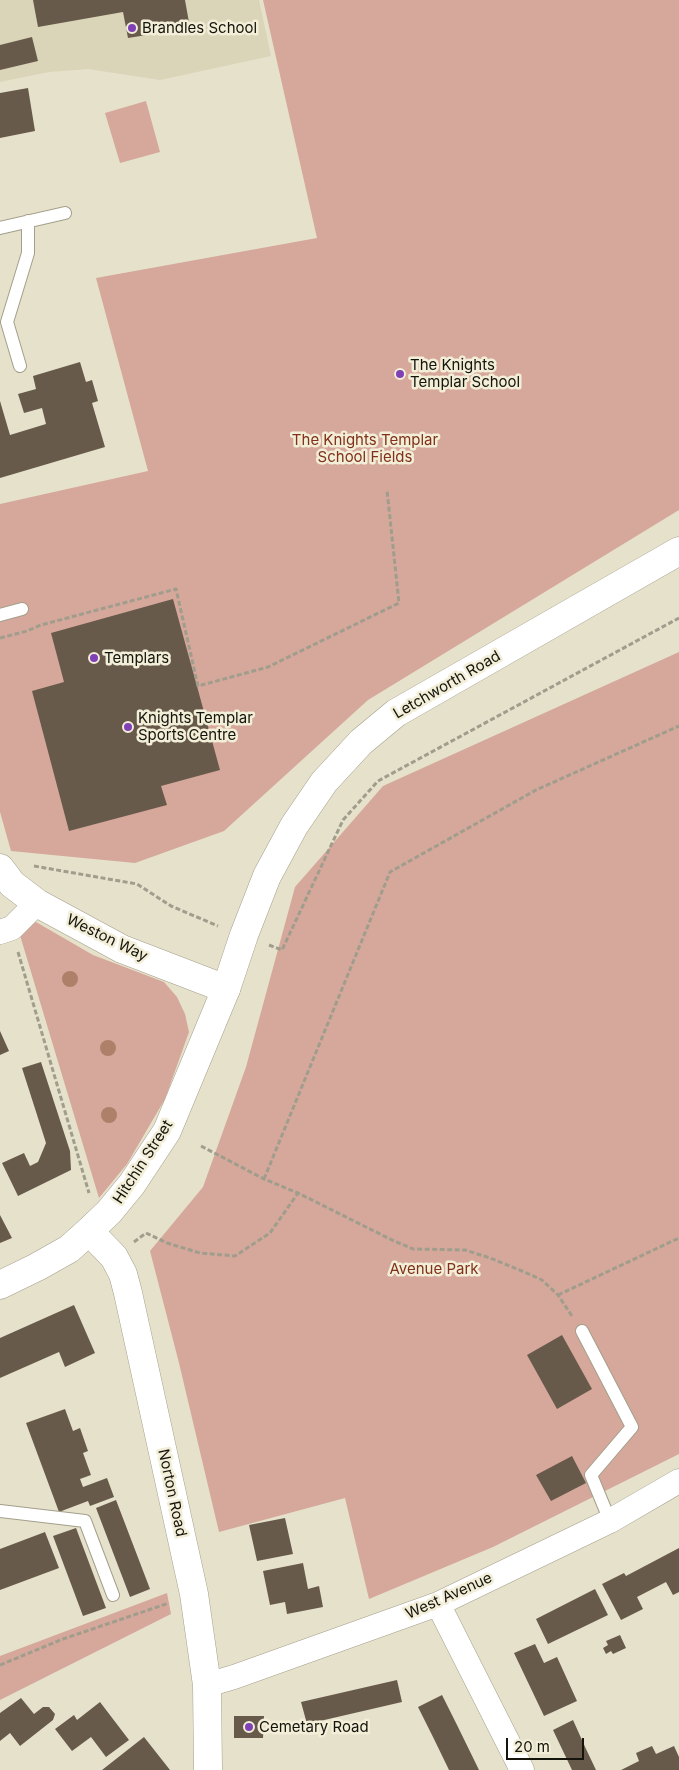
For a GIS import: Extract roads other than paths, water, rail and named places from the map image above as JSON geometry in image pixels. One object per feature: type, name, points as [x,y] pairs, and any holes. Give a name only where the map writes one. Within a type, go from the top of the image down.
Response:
[{"type":"main road","name":"Letchworth Road","points":[[226,989],[267,876],[294,826],[324,782],[360,742],[396,713],[679,551]]},
{"type":"main road","name":"Weston Way","points":[[0,868],[12,884],[37,903],[122,949],[226,989]]},
{"type":"main road","name":"Hitchin Street","points":[[0,1285],[37,1268],[69,1249],[109,1212],[132,1184],[167,1132],[226,989]]},
{"type":"main road","name":"Norton Road","points":[[89,1231],[114,1257],[123,1274],[128,1293],[194,1594],[207,1685],[208,1770]]},
{"type":"street","points":[[6,930],[37,903]]},
{"type":"street","name":"West Avenue","points":[[207,1685],[438,1604],[610,1521],[679,1482]]},
{"type":"street","points":[[438,1604],[522,1770]]},
{"type":"lane","points":[[0,228],[65,213]]},
{"type":"lane","points":[[20,366],[7,322],[28,253],[28,221]]},
{"type":"lane","points":[[0,615],[22,609]]},
{"type":"lane","points":[[582,1331],[632,1427],[591,1475],[610,1521]]},
{"type":"lane","points":[[0,1511],[86,1522],[113,1595]]},
{"type":"place","name":"Brandles School","points":[[132,28]]},
{"type":"place","name":"The Knights Templar School","points":[[400,374]]},
{"type":"place","name":"Templars","points":[[94,658]]},
{"type":"place","name":"Knights Templar Sports Centre","points":[[128,727]]},
{"type":"place","name":"Cemetary Road","points":[[249,1727]]},
{"type":"park label","name":"The Knights Templar School Fields","points":[[365,448]]},
{"type":"park label","name":"Avenue Park","points":[[434,1269]]}]
